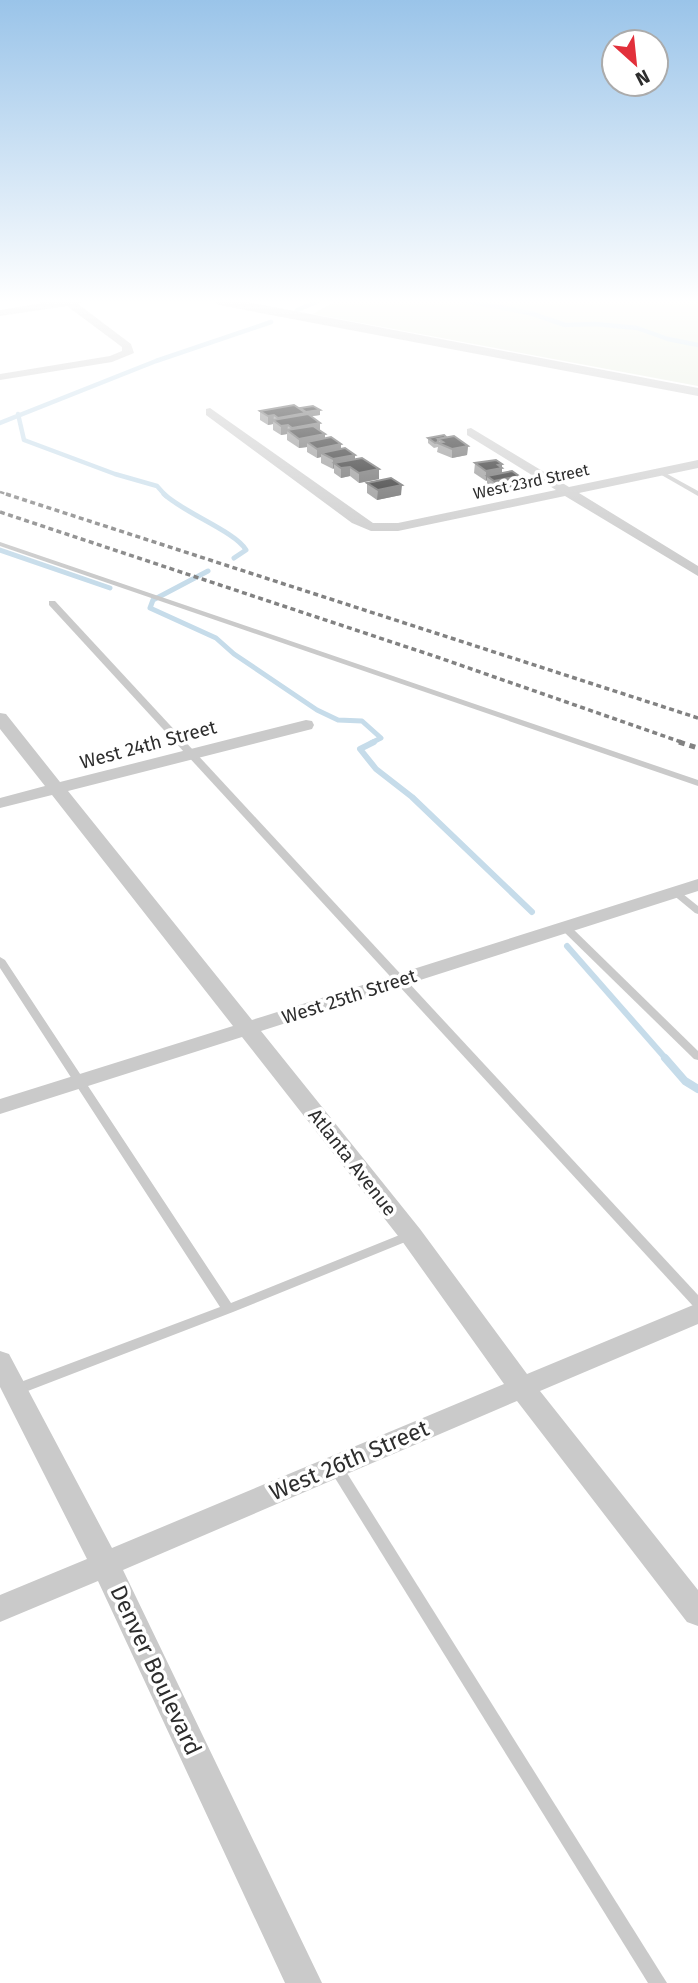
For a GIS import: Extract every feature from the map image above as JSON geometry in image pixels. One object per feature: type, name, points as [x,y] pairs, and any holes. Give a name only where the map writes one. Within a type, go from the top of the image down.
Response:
[{"type":"street","name":"West 23rd Street","points":[[210,412],[356,520],[371,527],[398,527],[698,464]]},
{"type":"street","points":[[471,432],[698,572]]},
{"type":"street","name":"Atlanta Avenue","points":[[0,718],[411,1235],[523,1389],[698,1613]]},
{"type":"street","name":"West 24th Street","points":[[0,803],[306,724]]},
{"type":"street","name":"West 25th Street","points":[[0,1107],[698,885]]},
{"type":"street","name":"West 26th Street","points":[[0,1609],[334,1465],[523,1389],[698,1313]]},
{"type":"street","name":"Denver Boulevard","points":[[0,1361],[106,1564],[304,1983]]},
{"type":"lane","points":[[660,472],[698,494]]},
{"type":"lane","points":[[0,544],[698,783]]},
{"type":"lane","points":[[52,603],[698,1303]]},
{"type":"lane","points":[[675,892],[698,911]]},
{"type":"lane","points":[[565,927],[698,1057]]},
{"type":"lane","points":[[0,960],[228,1309]]},
{"type":"lane","points":[[15,1390],[228,1309],[411,1235]]},
{"type":"lane","points":[[334,1465],[658,1983]]},
{"type":"building","points":[[294,405],[306,413],[278,418],[260,411]]},
{"type":"building","points":[[313,406],[320,410],[306,412],[300,408]]},
{"type":"building","points":[[308,414],[320,423],[292,428],[288,425],[281,426],[273,420]]},
{"type":"building","points":[[313,426],[325,434],[299,439],[287,430]]},
{"type":"building","points":[[444,435],[447,438],[438,439],[435,443],[428,438]]},
{"type":"building","points":[[454,436],[468,446],[452,449],[438,443],[443,442],[438,439]]},
{"type":"building","points":[[331,437],[341,444],[317,449],[307,442]]},
{"type":"building","points":[[345,448],[355,455],[333,459],[321,453]]},
{"type":"building","points":[[362,458],[379,469],[359,473],[350,467],[341,468],[334,463]]},
{"type":"building","points":[[496,460],[502,464],[498,465],[502,468],[486,471],[475,463]]},
{"type":"building","points":[[512,471],[519,476],[494,481],[487,476]]},
{"type":"building","points":[[391,478],[402,485],[378,490],[367,483]]},
{"type":"waterway","points":[[18,416],[74,394]]},
{"type":"waterway","points":[[0,423],[18,416]]},
{"type":"waterway","points":[[18,416],[24,440],[115,474],[157,486],[165,495]]},
{"type":"waterway","points":[[165,495],[240,543],[246,550],[234,558]]},
{"type":"waterway","points":[[0,550],[110,588]]},
{"type":"waterway","points":[[208,571],[153,600],[150,608],[216,638],[234,654],[317,710],[338,720],[362,721],[381,738],[371,743]]},
{"type":"waterway","points":[[374,742],[360,749],[376,769],[412,797],[532,912]]},
{"type":"waterway","points":[[567,946],[667,1060]]},
{"type":"waterway","points":[[665,1058],[685,1081],[698,1089]]},
{"type":"railway","points":[[0,492],[6,494]]},
{"type":"railway","points":[[6,494],[698,718]]},
{"type":"railway","points":[[6,494],[12,496]]},
{"type":"railway","points":[[0,512],[437,657],[684,743]]},
{"type":"railway","points":[[679,742],[698,748]]}]
